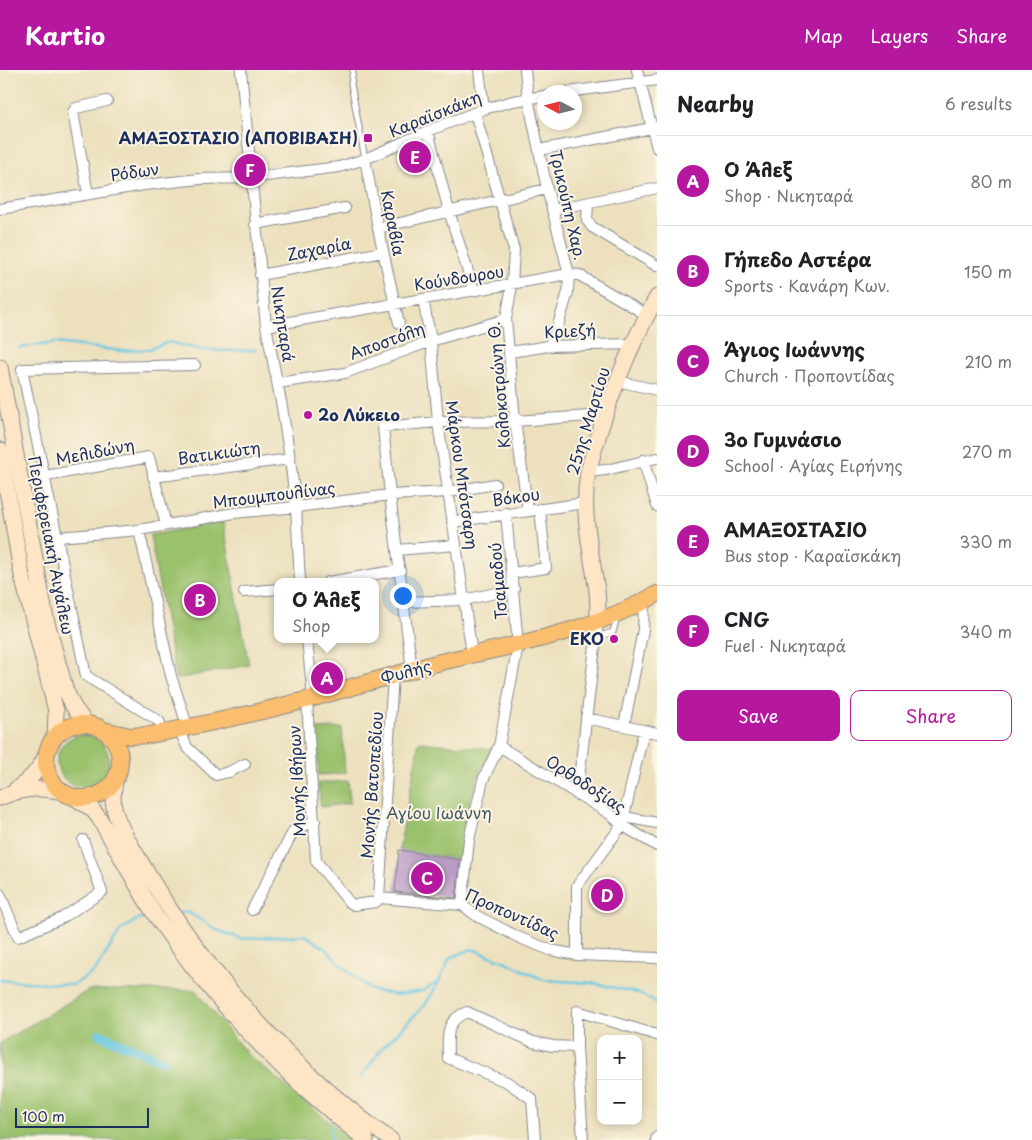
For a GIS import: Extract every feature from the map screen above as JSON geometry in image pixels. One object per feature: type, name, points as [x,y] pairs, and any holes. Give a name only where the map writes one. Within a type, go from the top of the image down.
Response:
[{"type":"main road","name":"25ης Μαρτίου","points":[[597,630],[597,593],[585,520],[588,472],[617,381],[633,344],[657,298]]},
{"type":"main road","name":"Περιφερειακή Αιγάλεω","points":[[0,367],[46,619],[66,691],[72,706],[86,724]]},
{"type":"main road","name":"Περιφερειακή Αιγάλεω","points":[[0,450],[22,576],[56,710],[55,736]]},
{"type":"main road","name":"Φυλής","points":[[118,772],[140,740],[170,731],[310,699],[472,654],[597,630],[618,614],[650,598]]},
{"type":"main road","points":[[5,795],[33,777],[41,766],[49,745],[55,736],[64,729],[74,724],[86,724],[104,730],[114,739],[119,752],[118,772],[112,797],[120,841],[158,918],[209,988],[237,1022],[269,1056],[366,1140]]},
{"type":"main road","name":"Φυλής","points":[[104,730],[130,736],[170,731]]},
{"type":"main road","points":[[46,755],[46,766],[49,776],[55,785],[92,809],[103,824],[120,841],[220,977],[249,1012],[279,1044],[350,1109],[391,1140]]},
{"type":"main road","points":[[5,795],[37,788],[85,798],[97,795],[108,788],[118,772]]},
{"type":"street","name":"Νικηταρά","points":[[241,70],[260,275],[266,326],[278,383],[290,459],[296,508],[300,578]]},
{"type":"street","name":"Κολοκοτρώνη Θ.","points":[[479,70],[480,111],[499,200],[514,250],[512,285],[506,319],[515,421],[528,510]]},
{"type":"street","name":"Τρικούπη Χαρ.","points":[[525,70],[528,98],[547,189],[569,274],[568,292],[550,346]]},
{"type":"street","points":[[636,70],[654,127],[657,148]]},
{"type":"street","points":[[582,90],[657,80]]},
{"type":"street","name":"Καραϊσκάκη","points":[[250,178],[339,167],[480,111],[513,101],[537,97]]},
{"type":"street","points":[[88,194],[73,112],[76,108],[107,101]]},
{"type":"street","points":[[539,150],[654,127]]},
{"type":"street","points":[[428,131],[449,211],[474,291]]},
{"type":"street","name":"Καραβία","points":[[365,158],[399,323]]},
{"type":"street","name":"Ρόδων","points":[[0,209],[88,194],[183,181],[250,178]]},
{"type":"street","points":[[552,210],[657,188]]},
{"type":"street","points":[[378,228],[547,189]]},
{"type":"street","name":"Ρόδων","points":[[0,201],[24,204]]},
{"type":"street","points":[[588,203],[587,220],[592,227],[657,266]]},
{"type":"street","points":[[255,224],[345,208]]},
{"type":"street","name":"Ζαχαρία","points":[[260,275],[383,252]]},
{"type":"street","points":[[569,274],[579,275],[647,315]]},
{"type":"street","name":"Κούνδουρου","points":[[266,326],[569,274]]},
{"type":"street","name":"Μάρκου Μπότσαρη","points":[[423,299],[431,341],[438,422],[472,654]]},
{"type":"street","name":"Αποστόλη","points":[[278,383],[346,373],[431,341],[506,319]]},
{"type":"street","name":"Κριεζή","points":[[510,352],[550,346],[633,344]]},
{"type":"street","points":[[195,365],[22,370],[46,476],[86,676],[159,721],[216,775],[229,772],[245,764]]},
{"type":"street","points":[[617,381],[657,390]]},
{"type":"street","points":[[412,670],[390,495],[384,428],[438,422],[515,421],[605,415]]},
{"type":"street","name":"Μελιδώνη","points":[[46,476],[149,457],[153,477]]},
{"type":"street","points":[[588,472],[606,470],[657,458]]},
{"type":"street","name":"Βατικιώτη","points":[[153,477],[290,459]]},
{"type":"street","points":[[643,460],[657,506]]},
{"type":"street","points":[[153,477],[166,525]]},
{"type":"street","name":"Μπουμπουλίνας","points":[[58,537],[139,530],[234,513],[296,508],[390,495],[448,492],[494,484]]},
{"type":"street","name":"Βόκου","points":[[452,522],[585,503]]},
{"type":"street","points":[[512,573],[546,568],[540,509]]},
{"type":"street","name":"Τσαμαδού","points":[[506,513],[518,645]]},
{"type":"street","points":[[139,530],[171,676],[170,731]]},
{"type":"street","points":[[397,550],[456,545]]},
{"type":"street","points":[[352,578],[400,570]]},
{"type":"street","points":[[244,592],[274,588]]},
{"type":"street","points":[[404,602],[464,600],[514,589]]},
{"type":"street","points":[[624,726],[650,598]]},
{"type":"street","points":[[577,794],[597,630]]},
{"type":"street","points":[[307,643],[310,699]]},
{"type":"street","points":[[462,905],[469,840],[483,780],[499,746],[518,645]]},
{"type":"street","name":"Μονής Βατοπεδίου","points":[[380,898],[393,675]]},
{"type":"street","name":"Μονής Ιβήρων","points":[[310,699],[316,861]]},
{"type":"street","points":[[586,718],[657,733]]},
{"type":"street","points":[[577,955],[577,886],[623,821],[644,730]]},
{"type":"street","name":"Ορθοδοξίας","points":[[499,746],[623,821],[657,846]]},
{"type":"street","points":[[252,910],[294,830],[315,821]]},
{"type":"street","points":[[623,821],[657,823]]},
{"type":"street","points":[[0,894],[18,937],[62,918],[102,892],[82,840]]},
{"type":"street","name":"Προποντίδας","points":[[316,861],[349,902],[354,905],[376,902],[380,898],[462,905],[477,916],[520,938],[550,950],[577,955],[657,958]]},
{"type":"street","points":[[582,1140],[577,1011],[657,1034]]},
{"type":"street","points":[[535,1140],[532,1098],[507,1082],[448,1058],[448,1030],[456,1016],[467,1012],[533,1042],[553,1046],[577,1046]]},
{"type":"lane","points":[[353,70],[351,84],[365,158]]},
{"type":"green space","points":[[223,522],[249,665],[176,679],[150,535]]},
{"type":"green space","points":[[342,728],[345,773],[319,775],[316,729]]},
{"type":"green space","points":[[78,735],[88,735],[97,739],[105,747],[109,761],[105,775],[97,783],[88,787],[78,787],[69,783],[61,775],[57,766],[57,756],[61,747],[69,739]]},
{"type":"green space","name":"Αγίου Ιωάννη","points":[[419,742],[492,749],[487,763],[480,769],[480,774],[475,784],[476,787],[472,792],[473,795],[470,797],[472,800],[469,802],[471,805],[475,803],[460,860],[399,850]]},
{"type":"green space","points":[[348,781],[350,803],[321,807],[318,783]]},
{"type":"green space","points":[[89,990],[195,990],[248,1055],[352,1140],[0,1140],[0,1043]]},
{"type":"building","points":[[399,850],[460,860],[456,898],[395,892]]},
{"type":"waterway","points":[[19,348],[55,343],[122,351],[149,349],[169,342],[198,349],[222,351],[255,350]]},
{"type":"waterway","points":[[179,913],[188,912],[217,930],[242,939],[305,935],[326,949],[345,969],[371,990],[396,995],[423,991],[439,981],[450,958],[472,949],[506,962],[544,980],[593,983],[637,993],[657,1003]]},
{"type":"waterway","points":[[0,980],[73,985],[95,971],[121,930],[138,919],[151,917]]},
{"type":"waterway","points":[[361,1077],[383,1047],[425,1005],[439,982]]},
{"type":"waterway","points":[[99,1034],[163,1061]]},
{"type":"waterway","points":[[331,1128],[331,1140]]},
{"type":"place","name":"ΑΜΑΞΟΣΤΑΣΙΟ (ΑΠΟΒΙΒΑΣΗ)","points":[[368,138]]},
{"type":"place","name":"ΑΜΑΞΟΣΤΑΣΙΟ","points":[[415,157]]},
{"type":"place","name":"CNG","points":[[250,170]]},
{"type":"place","name":"2ο Λύκειο","points":[[308,415]]},
{"type":"place","name":"Γήπεδο Αστέρα","points":[[200,600]]},
{"type":"place","name":"EKO","points":[[614,639]]},
{"type":"place","name":"Ο Άλεξ","points":[[327,678]]},
{"type":"place","name":"Άγιος Ιωάννης","points":[[427,878]]},
{"type":"place","name":"3ο Γυμνάσιο","points":[[607,895]]}]
